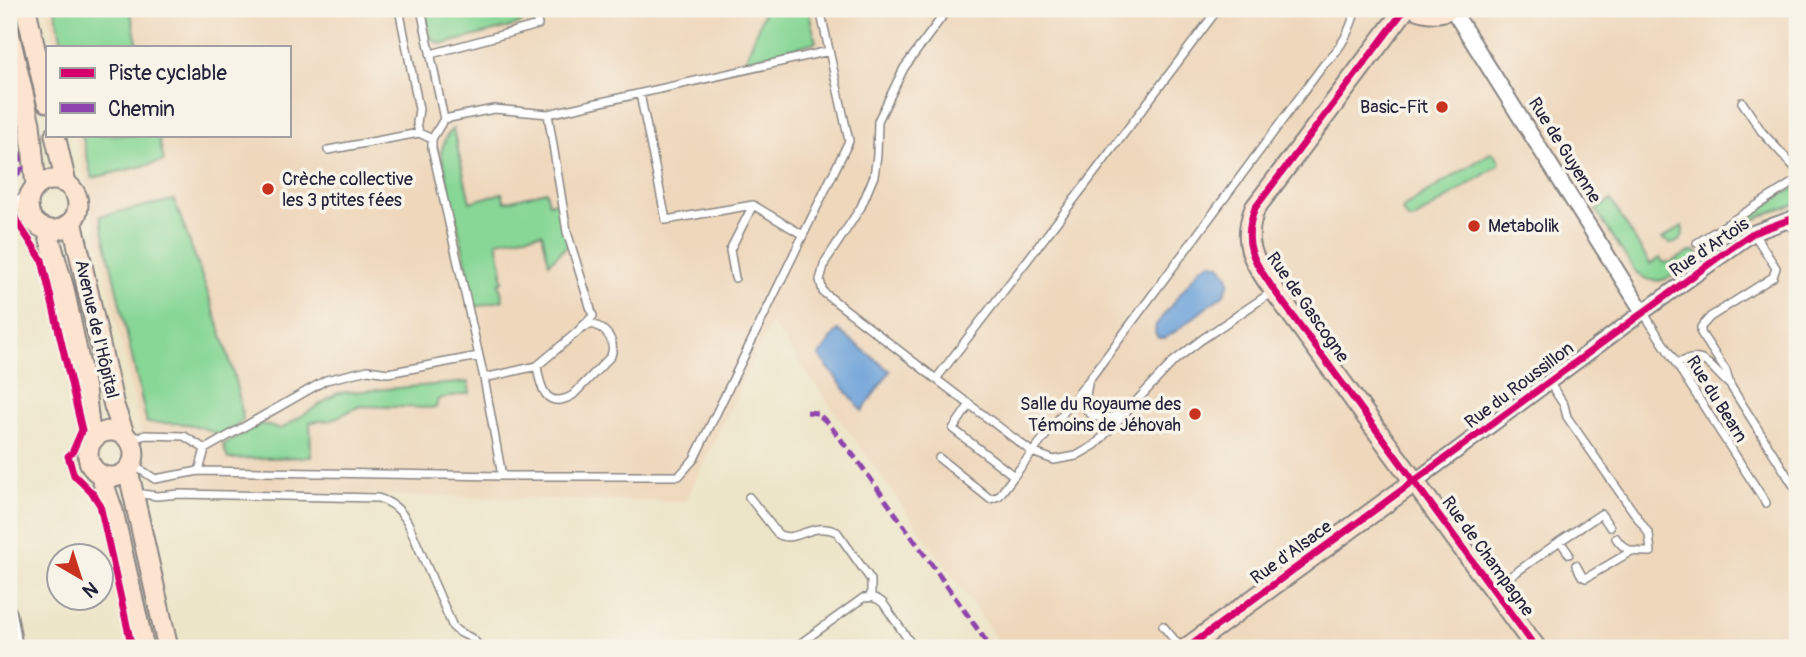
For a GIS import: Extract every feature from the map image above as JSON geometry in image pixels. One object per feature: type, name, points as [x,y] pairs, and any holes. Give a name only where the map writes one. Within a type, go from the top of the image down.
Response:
[{"type":"street","points":[[26,9],[46,98]]},
{"type":"street","name":"Rue de Gascogne","points":[[1405,9],[1255,208],[1249,225],[1249,243],[1256,264],[1414,482]]},
{"type":"street","points":[[1417,9],[1434,13],[1450,9]]},
{"type":"street","name":"Rue de Guyenne","points":[[1450,9],[1643,312]]},
{"type":"street","points":[[9,33],[30,124],[32,194],[29,208],[35,221],[47,229],[61,228],[72,221],[78,209],[76,194],[66,183],[55,136]]},
{"type":"street","points":[[9,204],[32,194],[50,180],[66,183]]},
{"type":"street","name":"Rue d'Artois","points":[[1643,312],[1753,233],[1797,217]]},
{"type":"street","name":"Avenue de l'Hôpital","points":[[72,221],[114,406],[127,438]]},
{"type":"street","name":"Avenue de l'Hôpital","points":[[47,229],[72,326],[85,389],[91,442]]},
{"type":"street","name":"Rue du Roussillon","points":[[1414,482],[1643,312]]},
{"type":"street","points":[[130,467],[116,477],[108,478],[102,475],[91,467],[91,442],[103,432],[118,432],[127,438],[134,451],[130,467],[134,493],[168,648]]},
{"type":"street","points":[[102,475],[113,511],[144,648]]},
{"type":"street","name":"Rue de Champagne","points":[[1414,482],[1536,648]]},
{"type":"street","name":"Rue d'Alsace","points":[[1187,648],[1414,482]]},
{"type":"street","points":[[9,613],[15,648]]},
{"type":"lane","points":[[399,9],[419,109],[419,133]]},
{"type":"lane","points":[[421,9],[444,119],[432,139],[484,378],[502,476]]},
{"type":"lane","points":[[431,54],[538,25],[534,9]]},
{"type":"lane","points":[[130,467],[155,479],[199,471],[679,476],[694,459],[849,141],[820,9]]},
{"type":"lane","points":[[948,9],[904,68],[878,121],[874,176],[861,207],[825,262],[820,279],[823,292],[1032,452],[1054,460],[1076,456],[1095,445],[1174,361],[1274,290]]},
{"type":"lane","points":[[936,379],[1217,9]]},
{"type":"lane","points":[[939,458],[990,499],[999,496],[1089,380],[1325,62],[1335,54],[1348,32],[1356,9]]},
{"type":"lane","points":[[444,119],[495,109],[548,114],[829,51]]},
{"type":"lane","points":[[640,94],[666,220],[753,205],[803,235]]},
{"type":"lane","points":[[1742,102],[1762,132],[1797,170]]},
{"type":"lane","points":[[548,114],[567,232],[593,316],[576,333]]},
{"type":"lane","points":[[328,150],[419,133],[432,139]]},
{"type":"lane","points":[[1697,243],[1797,180]]},
{"type":"lane","points":[[736,278],[730,250],[753,205]]},
{"type":"lane","points":[[1783,222],[1797,230]]},
{"type":"lane","points":[[1753,233],[1776,268],[1776,273],[1710,317],[1701,327],[1701,333],[1726,371],[1730,385],[1797,491]]},
{"type":"lane","name":"Rue du Bearn","points":[[1643,312],[1766,503]]},
{"type":"lane","points":[[484,378],[537,366],[587,325],[600,327],[613,343],[611,356],[566,400],[558,400],[545,394],[540,388],[537,366]]},
{"type":"lane","points":[[199,471],[205,449],[327,380],[368,370],[388,373],[479,356]]},
{"type":"lane","points":[[1676,364],[1689,358],[1701,359],[1710,364],[1730,385]]},
{"type":"lane","points":[[1089,380],[1084,406],[1088,414],[1107,419],[1125,412]]},
{"type":"lane","points":[[1549,382],[1564,405],[1566,417],[1649,534],[1651,552],[1630,552],[1586,578],[1576,565]]},
{"type":"lane","points":[[970,404],[953,429],[1014,476]]},
{"type":"lane","points":[[127,438],[146,435],[184,436],[205,449]]},
{"type":"lane","points":[[134,493],[157,496],[180,494],[378,498],[389,502],[399,508],[408,523],[449,621],[456,631],[474,639],[480,648]]},
{"type":"lane","points":[[749,497],[783,538],[814,528],[829,528],[837,532],[871,580],[871,597]]},
{"type":"lane","points":[[1493,589],[1601,514],[1610,527]]},
{"type":"lane","points":[[1616,538],[1621,546],[1630,552]]},
{"type":"lane","points":[[1560,541],[1569,554]]},
{"type":"lane","points":[[794,648],[863,598],[871,597],[883,603],[914,648]]},
{"type":"lane","points":[[1163,626],[1181,648]]},
{"type":"shaded area","points":[[47,9],[1797,9],[1797,648],[1003,648],[771,323],[685,502],[154,490],[75,136],[290,136],[290,46],[56,46]]},
{"type":"green space","points":[[55,9],[130,9],[138,46],[63,46]]},
{"type":"green space","points":[[424,9],[527,9],[527,15],[514,26],[444,44],[431,38]]},
{"type":"green space","points":[[765,9],[808,9],[816,42],[745,61]]},
{"type":"green space","points":[[453,129],[470,202],[502,193],[505,202],[546,191],[549,203],[559,201],[569,244],[549,263],[542,233],[497,241],[503,272],[503,281],[499,283],[503,300],[476,307],[441,152],[446,137]]},
{"type":"green space","points":[[82,136],[158,136],[164,161],[92,178]]},
{"type":"green space","points":[[1492,152],[1499,160],[1499,165],[1413,220],[1409,220],[1402,211],[1404,207]]},
{"type":"green space","points":[[1797,186],[1797,204],[1749,222],[1711,248],[1709,243],[1712,239]]},
{"type":"green space","points":[[174,200],[201,272],[240,401],[243,420],[222,435],[187,424],[147,423],[100,216]]},
{"type":"green space","points":[[1611,200],[1650,264],[1660,258],[1663,262],[1671,262],[1695,251],[1699,258],[1667,279],[1659,281],[1643,277],[1634,270],[1596,210]]},
{"type":"green space","points":[[1682,226],[1682,236],[1677,242],[1671,244],[1662,239]]},
{"type":"green space","points":[[468,382],[470,393],[438,399],[436,408],[360,406],[331,420],[310,422],[311,457],[228,459],[223,445],[261,424],[281,429],[338,393]]},
{"type":"water","points":[[1211,262],[1220,265],[1228,275],[1229,283],[1224,294],[1172,334],[1158,338],[1156,325],[1201,267]]},
{"type":"water","points":[[838,330],[890,371],[862,411],[819,356]]},
{"type":"marked path","points":[[9,108],[22,168],[9,186]]},
{"type":"marked path","points":[[807,412],[817,413],[828,423],[860,464],[991,648]]},
{"type":"cycle path","points":[[1405,9],[1255,208],[1249,232],[1252,252],[1274,290],[1536,648]]},
{"type":"cycle path","points":[[9,199],[16,220],[42,260],[82,430],[68,456],[74,475],[100,505],[132,648]]},
{"type":"cycle path","points":[[1187,648],[1731,248],[1753,233],[1797,217]]},
{"type":"place","name":"Basic-Fit","points":[[1442,107]]},
{"type":"place","name":"Crèche collective les 3 ptites fées","points":[[268,189]]},
{"type":"place","name":"Metabolik","points":[[1474,226]]},
{"type":"place","name":"Salle du Royaume des Témoins de Jéhovah","points":[[1195,414]]}]
